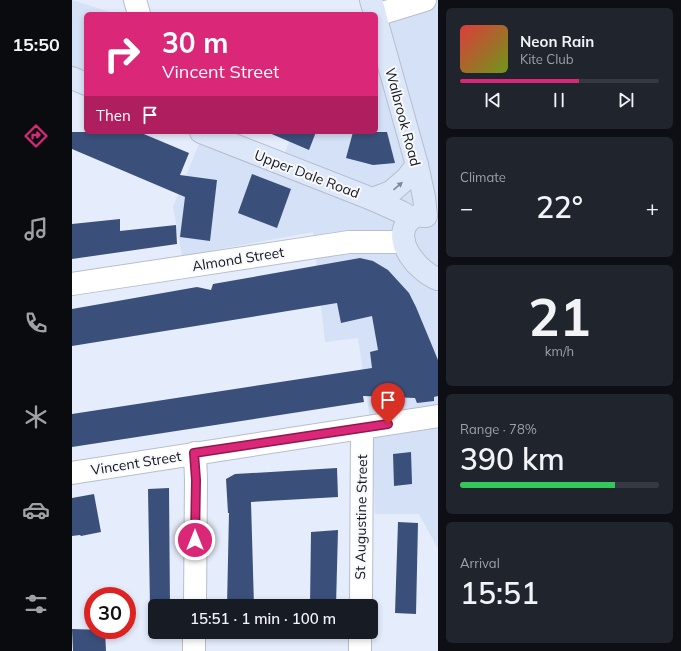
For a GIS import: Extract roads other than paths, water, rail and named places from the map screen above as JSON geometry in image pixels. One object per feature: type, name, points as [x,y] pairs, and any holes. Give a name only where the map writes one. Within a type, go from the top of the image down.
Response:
[{"type":"street","points":[[135,0],[138,12]]},
{"type":"street","points":[[371,0],[374,12]]},
{"type":"street","points":[[378,14],[425,0]]},
{"type":"street","name":"Walbrook Road","points":[[378,26],[417,165],[424,196],[425,219]]},
{"type":"street","points":[[72,78],[84,83]]},
{"type":"street","name":"Upper Dale Road","points":[[206,134],[372,199],[401,212],[425,219]]},
{"type":"street","points":[[372,199],[391,192],[407,178],[417,165]]},
{"type":"street","points":[[425,219],[405,227],[404,242],[408,252],[418,265],[438,279]]},
{"type":"street","name":"Almond Street","points":[[72,284],[349,242],[404,242]]},
{"type":"street","name":"Vincent Street","points":[[72,473],[438,416]]},
{"type":"street","name":"St Augustine Street","points":[[360,599],[362,428]]},
{"type":"street","points":[[194,453],[196,480],[195,599]]},
{"type":"street","points":[[194,639],[194,651]]},
{"type":"street","points":[[360,639],[360,651]]}]
